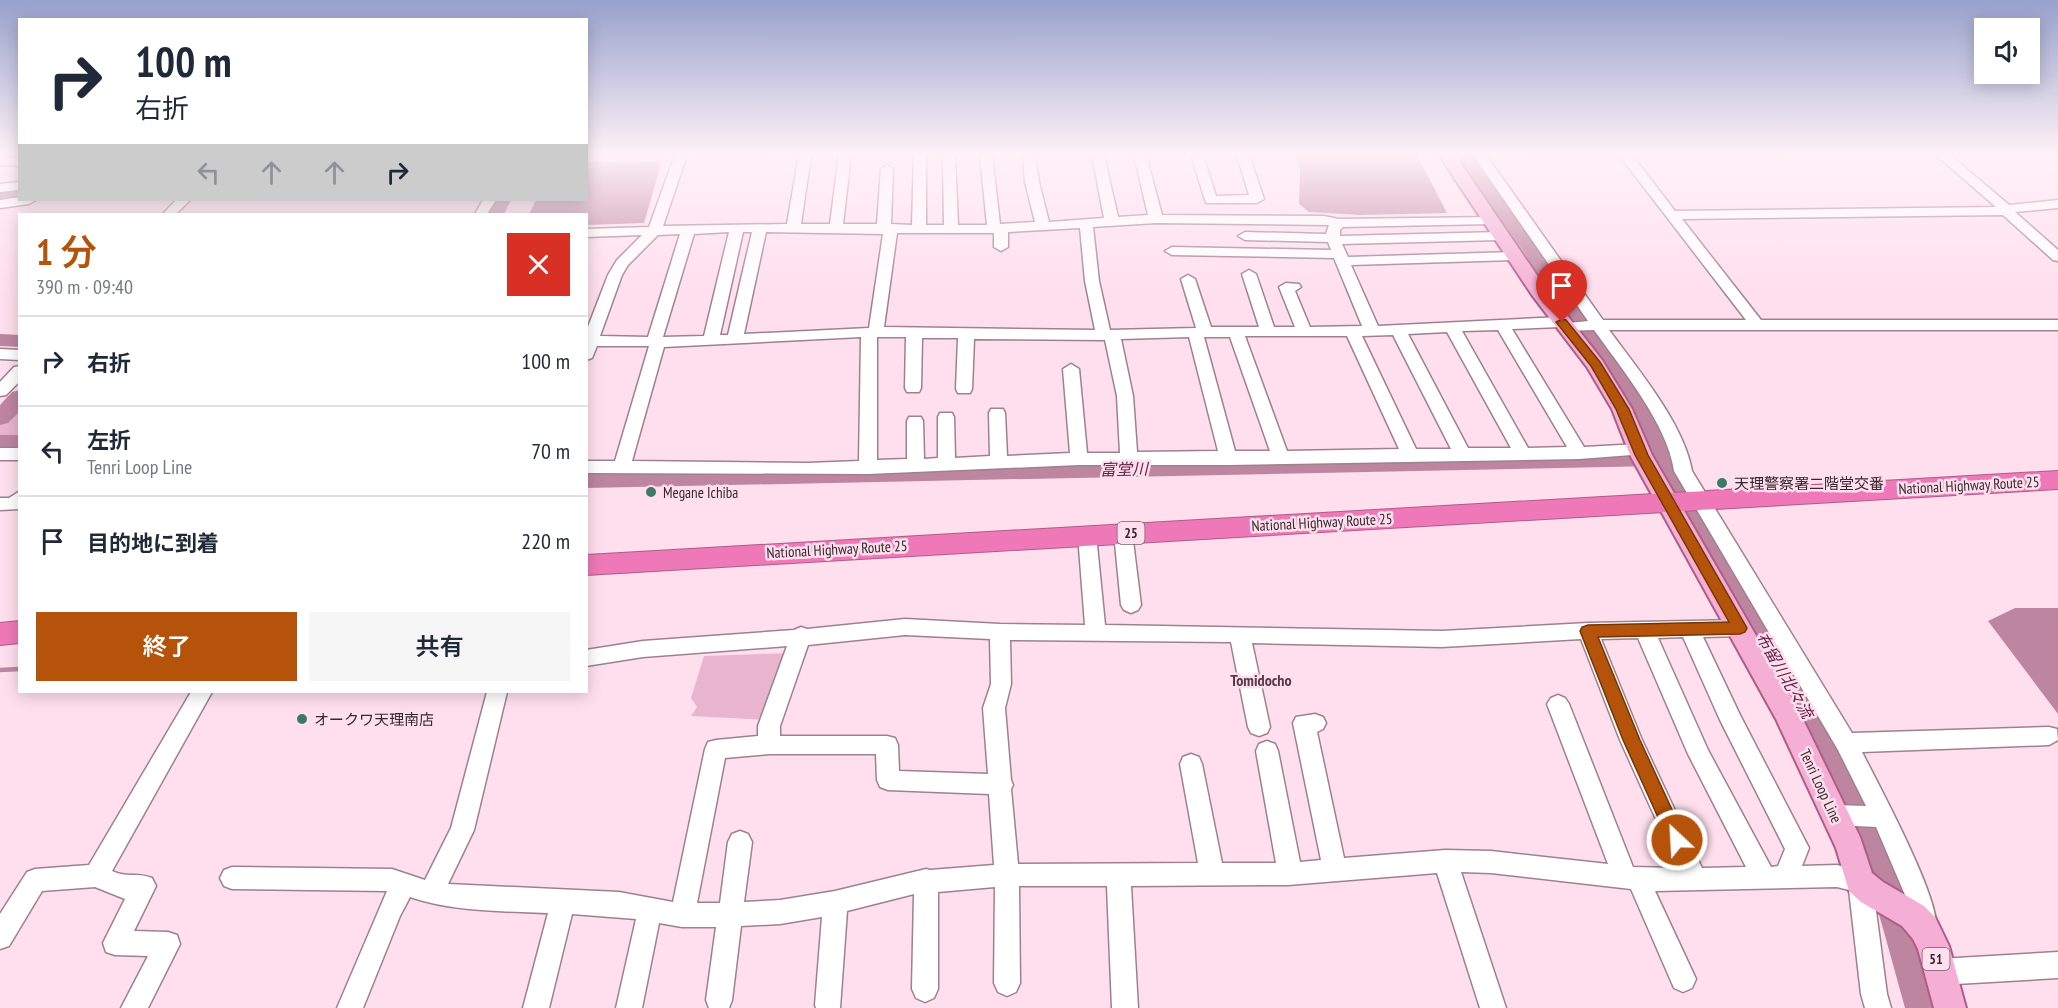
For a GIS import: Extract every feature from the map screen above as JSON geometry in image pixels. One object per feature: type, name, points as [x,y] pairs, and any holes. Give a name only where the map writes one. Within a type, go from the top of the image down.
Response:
[{"type":"highway","name":"National Highway Route 25","points":[[588,565],[2058,480]]},
{"type":"highway","points":[[0,634],[18,632]]},
{"type":"main road","name":"Tenri Loop Line","points":[[1478,202],[1514,256],[1596,364],[1622,409],[1642,456],[1686,502],[1740,628],[1787,713],[1866,886]]},
{"type":"main road","points":[[1866,886],[1918,922]]},
{"type":"main road","name":"51","points":[[1918,922],[1933,946],[1950,1008]]},
{"type":"street","points":[[170,213],[181,202]]},
{"type":"street","points":[[665,202],[655,230],[622,263],[615,275],[589,346],[872,332],[1108,335],[1372,331],[1503,326],[1502,324],[1567,326],[2058,325]]},
{"type":"street","points":[[793,229],[797,202]]},
{"type":"street","points":[[836,230],[839,202]]},
{"type":"street","points":[[868,468],[872,332],[890,202]]},
{"type":"street","points":[[919,202],[919,230]]},
{"type":"street","points":[[950,202],[951,229]]},
{"type":"street","points":[[994,202],[1001,247]]},
{"type":"street","points":[[1037,202],[1043,226]]},
{"type":"street","points":[[1108,202],[1112,222]]},
{"type":"street","points":[[1152,202],[1156,219]]},
{"type":"street","points":[[1511,202],[1655,406],[1681,458],[1686,502],[1846,743],[1883,817],[1920,902],[1918,922]]},
{"type":"street","points":[[1660,202],[1756,325]]},
{"type":"street","points":[[1997,202],[2058,257]]},
{"type":"street","points":[[1670,215],[2006,210],[2058,204]]},
{"type":"street","points":[[588,234],[737,228],[836,230],[998,228],[1156,219],[1175,225],[1324,220],[1339,223],[1495,228]]},
{"type":"street","points":[[1086,223],[1092,281],[1125,396],[1129,459]]},
{"type":"street","points":[[1339,223],[1333,229],[1337,248],[1372,331]]},
{"type":"street","points":[[711,340],[737,228]]},
{"type":"street","points":[[735,339],[760,228]]},
{"type":"street","points":[[1245,236],[1337,248],[1495,228]]},
{"type":"street","points":[[622,467],[688,229]]},
{"type":"street","points":[[1172,251],[1337,248],[1514,256]]},
{"type":"street","points":[[1249,274],[1268,332]]},
{"type":"street","points":[[1188,279],[1229,459]]},
{"type":"street","points":[[1293,287],[1286,287],[1304,331]]},
{"type":"street","points":[[1503,326],[1579,453]]},
{"type":"street","points":[[1452,328],[1523,454]]},
{"type":"street","points":[[1398,330],[1463,455]]},
{"type":"street","points":[[1352,331],[1410,455]]},
{"type":"street","points":[[913,388],[914,332]]},
{"type":"street","points":[[1236,332],[1281,457]]},
{"type":"street","points":[[964,389],[966,333]]},
{"type":"street","points":[[0,354],[18,355]]},
{"type":"street","points":[[1071,369],[1079,459]]},
{"type":"street","points":[[0,391],[18,372]]},
{"type":"street","points":[[996,413],[999,463]]},
{"type":"street","points":[[946,417],[947,465]]},
{"type":"street","points":[[915,421],[916,466]]},
{"type":"street","points":[[588,467],[868,468],[1079,459],[1579,453],[1642,456]]},
{"type":"street","points":[[0,454],[18,454]]},
{"type":"street","points":[[0,504],[14,504],[18,499]]},
{"type":"street","points":[[1123,533],[1131,604]]},
{"type":"street","points":[[1087,535],[1096,632]]},
{"type":"street","points":[[588,657],[643,649],[801,635],[860,633],[905,627],[1000,632],[1442,639],[1588,631],[1740,628]]},
{"type":"street","points":[[1689,629],[1731,720],[1797,848],[1774,878]]},
{"type":"street","points":[[1645,630],[1699,754],[1774,878]]},
{"type":"street","points":[[1588,631],[1631,740],[1695,880]]},
{"type":"street","points":[[1000,632],[1001,684],[994,708],[1002,784],[1007,983]]},
{"type":"street","points":[[769,745],[769,726],[801,635]]},
{"type":"street","points":[[1240,635],[1259,727]]},
{"type":"street","points":[[96,876],[201,693]]},
{"type":"street","points":[[431,893],[462,830],[497,693]]},
{"type":"street","points":[[1558,704],[1631,878],[1683,979]]},
{"type":"street","points":[[1315,723],[1304,723],[1335,871]]},
{"type":"street","points":[[1846,743],[2049,736]]},
{"type":"street","points":[[682,915],[716,749],[769,745],[887,746],[888,780],[1002,784]]},
{"type":"street","points":[[1267,751],[1288,861],[1287,874]]},
{"type":"street","points":[[1191,764],[1212,874]]},
{"type":"street","points":[[1835,815],[1883,817]]},
{"type":"street","points":[[719,1000],[741,843]]},
{"type":"street","points":[[1445,861],[1493,1008]]},
{"type":"street","points":[[232,878],[361,878],[404,884],[431,893],[470,898],[619,904],[682,915],[730,915],[780,912],[835,903],[926,880],[1006,875],[1287,874],[1445,861],[1491,862],[1631,878],[1695,880],[1837,876],[1866,886],[1874,994],[1878,1008]]},
{"type":"street","points":[[1118,875],[1125,1008]]},
{"type":"street","points":[[0,937],[8,912],[35,880],[96,876],[121,888],[144,886],[115,943],[168,944],[134,1008]]},
{"type":"street","points":[[925,989],[926,880]]},
{"type":"street","points":[[350,1008],[390,909],[404,884]]},
{"type":"street","points":[[536,1008],[563,902]]},
{"type":"street","points":[[828,1005],[835,903]]},
{"type":"street","points":[[629,1008],[650,910]]},
{"type":"street","points":[[1939,972],[2058,965]]},
{"type":"shaded area","points":[[535,202],[650,202],[644,223],[588,225],[588,213],[530,213]]},
{"type":"shaded area","points":[[1299,202],[1441,202],[1447,213],[1360,215],[1309,212]]},
{"type":"shaded area","points":[[18,405],[18,436],[0,435],[0,425]]},
{"type":"shaded area","points":[[2015,608],[2058,608],[2058,714],[1988,621]]},
{"type":"shaded area","points":[[792,653],[768,720],[691,716],[697,707],[691,698],[704,656]]},
{"type":"waterway","points":[[496,213],[501,202]]},
{"type":"waterway","name":"布留川北々流","points":[[1497,202],[1533,252],[1555,289],[1618,370],[1644,414],[1662,458]]},
{"type":"waterway","points":[[0,340],[18,341]]},
{"type":"waterway","name":"富堂川","points":[[0,418],[18,399]]},
{"type":"waterway","name":"富堂川","points":[[0,443],[18,443]]},
{"type":"waterway","name":"富堂川","points":[[588,480],[1662,458]]},
{"type":"waterway","name":"布留川北々流","points":[[1662,458],[1793,685],[1841,778],[1880,870],[1922,1008]]},
{"type":"waterway","points":[[0,670],[18,669]]},
{"type":"place","name":"天理警察署二階堂交番","points":[[1722,483]]},
{"type":"place","name":"Megane Ichiba","points":[[651,492]]},
{"type":"place","name":"オークワ天理南店","points":[[302,719]]},
{"type":"district","name":"Tomidocho","points":[[1261,680]]},
{"type":"route","points":[[1562,322],[1596,364],[1622,409],[1641,455],[1740,628],[1588,631],[1631,740],[1677,840]]}]
